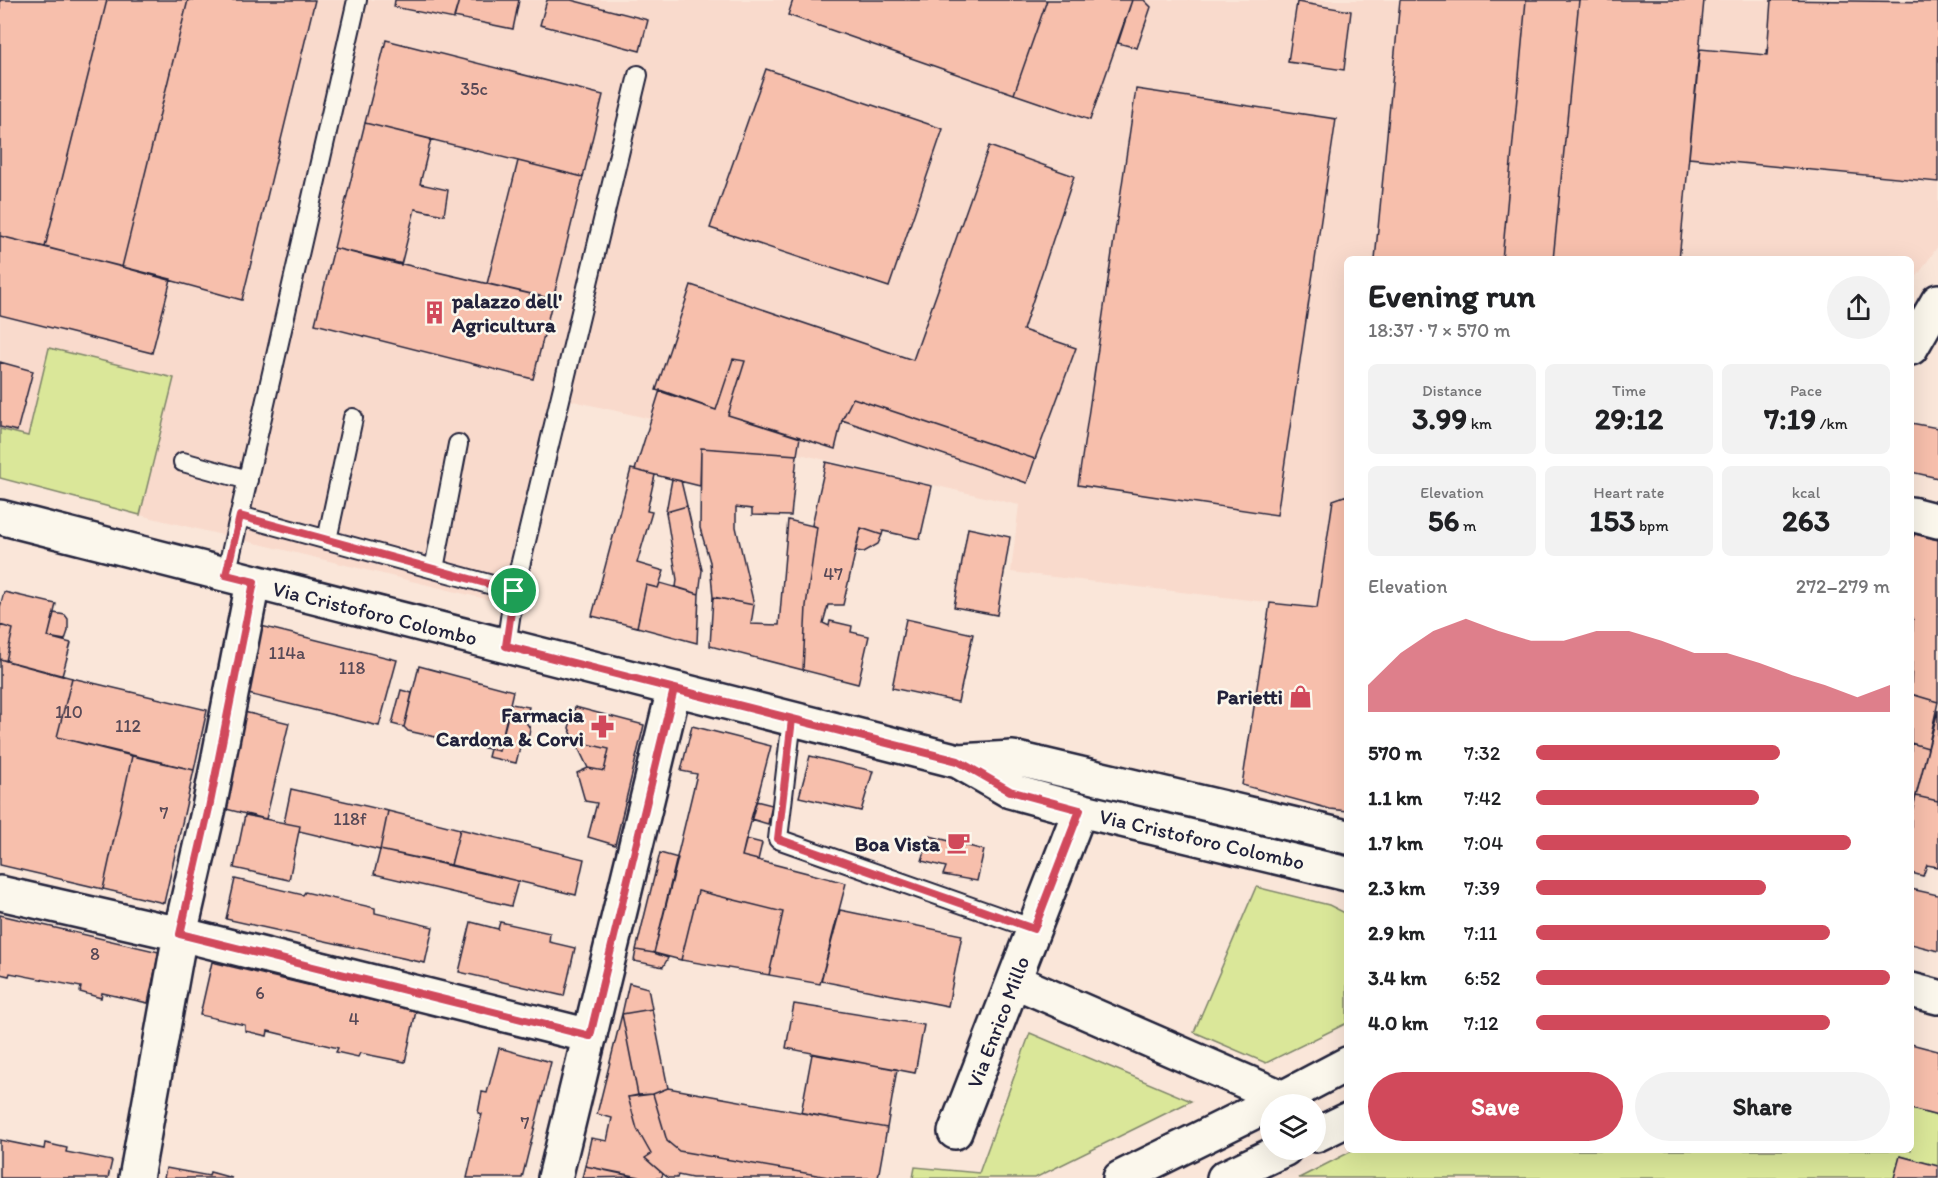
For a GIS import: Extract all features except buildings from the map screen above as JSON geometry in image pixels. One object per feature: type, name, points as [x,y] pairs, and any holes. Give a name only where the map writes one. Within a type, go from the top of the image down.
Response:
[{"type":"street","points":[[1914,343],[1938,301]]},
{"type":"street","points":[[1914,515],[1938,521]]},
{"type":"street","name":"Via Cristoforo Colombo","points":[[0,517],[958,761],[1010,791],[1344,873]]},
{"type":"street","points":[[136,1178],[180,934],[209,808],[240,578]]},
{"type":"street","points":[[555,1178],[674,689]]},
{"type":"street","name":"Via Cristoforo Colombo","points":[[958,761],[1013,758],[1344,836]]},
{"type":"street","name":"Via Enrico Millo","points":[[955,1132],[1080,810]]},
{"type":"street","points":[[0,893],[180,934],[590,1036]]},
{"type":"street","points":[[1014,981],[1148,1039],[1260,1095]]},
{"type":"street","points":[[1914,991],[1938,997]]},
{"type":"street","points":[[1290,1094],[1344,1066]]},
{"type":"street","points":[[1120,1178],[1260,1109]]},
{"type":"street","points":[[1326,1130],[1344,1121]]},
{"type":"street","points":[[1224,1178],[1262,1160]]},
{"type":"lane","points":[[240,578],[240,516],[357,0]]},
{"type":"lane","points":[[506,646],[514,591],[638,75]]},
{"type":"lane","points":[[327,540],[353,418]]},
{"type":"lane","points":[[434,569],[458,444]]},
{"type":"lane","points":[[183,462],[248,480]]},
{"type":"lane","points":[[240,516],[514,591]]},
{"type":"lane","points":[[792,719],[778,839],[1034,929]]},
{"type":"shaded area","points":[[0,0],[1938,0],[1938,246],[1914,281],[1914,256],[1344,256],[1344,496],[1333,501],[1317,608],[1011,572],[1019,505],[552,396],[502,603],[140,515],[174,378],[28,436],[0,429]]},
{"type":"green space","points":[[49,348],[174,378],[140,515],[0,478],[0,429],[28,436]]},
{"type":"green space","points":[[1256,887],[1329,905],[1344,912],[1344,1024],[1266,1063],[1194,1032]]},
{"type":"green space","points":[[1030,1033],[1191,1101],[1035,1178],[913,1178],[915,1167],[979,1173]]},
{"type":"green space","points":[[1914,1110],[1938,1116],[1938,1166],[1901,1156],[1894,1178],[1299,1178],[1348,1153],[1914,1153]]},
{"type":"place","name":"palazzo dell' Agricultura","points":[[434,312]]},
{"type":"place","name":"Parietti","points":[[1301,696]]},
{"type":"place","name":"Farmacia Cardona & Corvi","points":[[602,726]]},
{"type":"place","name":"Boa Vista","points":[[958,843]]},
{"type":"route","points":[[240,516],[514,591],[506,646],[958,761],[1010,791],[1080,810],[1034,929],[778,839],[792,719],[674,689],[590,1036],[180,934],[209,808],[254,582],[226,575],[240,516]]}]
